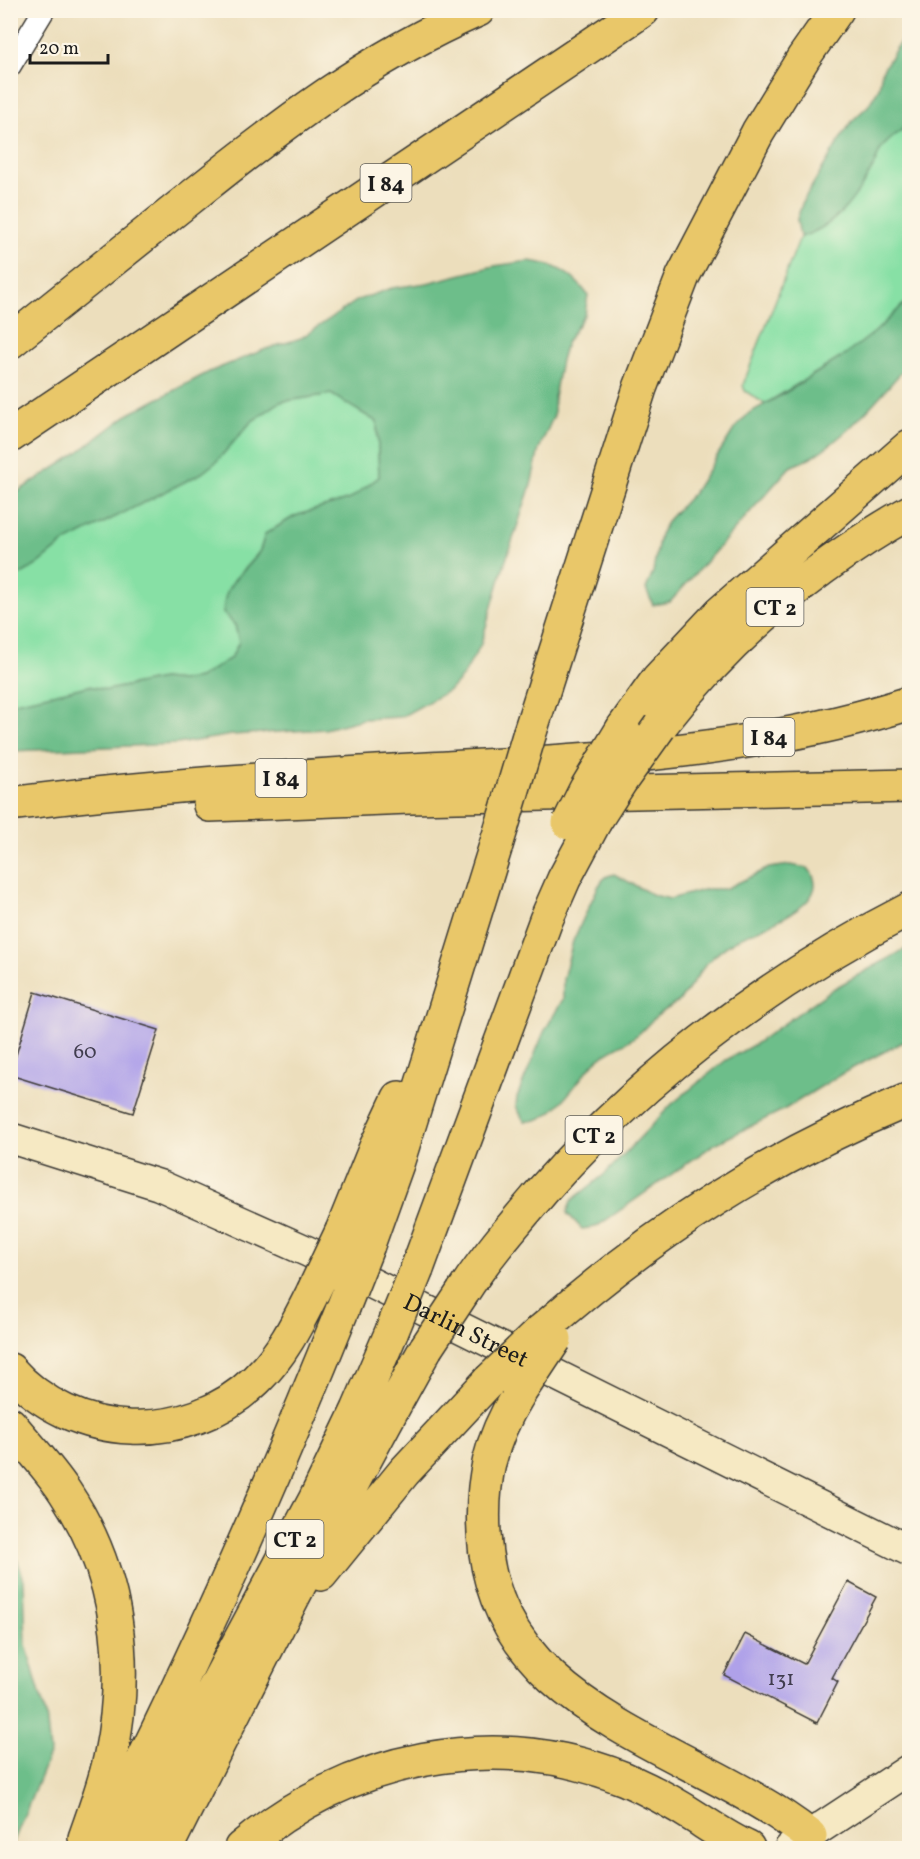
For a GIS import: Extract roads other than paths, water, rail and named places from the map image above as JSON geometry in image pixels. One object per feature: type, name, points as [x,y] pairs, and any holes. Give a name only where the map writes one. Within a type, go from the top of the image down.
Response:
[{"type":"highway","points":[[10,342],[267,137],[333,89],[404,46],[478,10]]},
{"type":"highway","points":[[573,57],[620,10]]},
{"type":"highway","name":"I 84","points":[[10,436],[643,10]]},
{"type":"highway","points":[[99,1848],[219,1598],[272,1479],[343,1308],[355,1238],[376,1147],[456,977],[530,732],[640,388],[683,276],[758,132],[837,10]]},
{"type":"highway","points":[[582,822],[586,789],[623,728],[663,673],[720,613],[909,446]]},
{"type":"highway","name":"CT 2","points":[[129,1848],[315,1500],[358,1410],[417,1269],[483,1091],[524,946],[542,892],[582,822],[620,782],[660,726],[705,674],[763,617],[837,558],[909,512]]},
{"type":"highway","name":"I 84","points":[[10,804],[274,778],[575,761],[675,752],[778,735],[844,721],[909,703]]},
{"type":"highway","points":[[90,795],[134,804],[177,807],[410,797],[909,786]]},
{"type":"highway","name":"CT 2","points":[[166,1848],[276,1629],[392,1408],[426,1348],[463,1292],[513,1226],[604,1125],[666,1069],[717,1028],[770,990],[837,948],[909,909]]},
{"type":"highway","points":[[800,1842],[759,1801],[636,1736],[595,1711],[551,1678],[518,1641],[503,1614],[490,1578],[485,1549],[484,1484],[490,1452],[499,1429],[548,1335],[574,1302],[653,1240],[734,1186],[794,1152],[909,1099]]},
{"type":"highway","points":[[10,1370],[44,1399],[69,1414],[97,1423],[135,1428],[187,1421],[226,1404],[274,1361],[313,1292],[355,1238]]},
{"type":"highway","points":[[276,1629],[404,1472],[489,1381],[548,1335]]},
{"type":"highway","points":[[10,1424],[52,1474],[80,1518],[104,1571],[117,1627],[120,1683],[110,1760],[81,1848]]},
{"type":"highway","points":[[241,1848],[303,1804],[359,1776],[413,1760],[482,1753],[562,1760],[623,1779],[662,1797],[748,1848]]},
{"type":"main road","name":"Darlin Street","points":[[10,1137],[159,1185],[309,1252],[909,1551]]},
{"type":"main road","points":[[800,1842],[909,1768]]},
{"type":"street","points":[[10,66],[44,10]]}]
